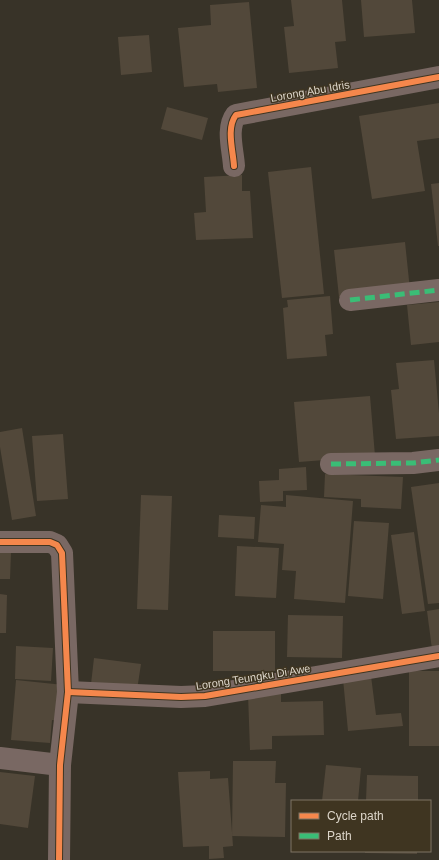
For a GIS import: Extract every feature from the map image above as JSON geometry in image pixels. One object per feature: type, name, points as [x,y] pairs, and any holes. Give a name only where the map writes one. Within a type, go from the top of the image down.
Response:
[{"type":"street","name":"Lorong Abu Idris","points":[[234,166],[231,129],[232,120],[236,114],[439,77]]},
{"type":"street","points":[[350,300],[439,290]]},
{"type":"street","points":[[331,464],[413,463],[439,460]]},
{"type":"street","points":[[0,542],[50,542],[56,545],[62,553],[68,692],[60,765],[59,860]]},
{"type":"street","name":"Lorong Teungku Di Awe","points":[[68,692],[181,697],[205,696],[439,656]]},
{"type":"street","points":[[0,758],[60,765]]},
{"type":"building","points":[[291,0],[342,0],[346,41],[335,42],[338,68],[289,73],[284,27],[294,26]]},
{"type":"building","points":[[361,0],[412,0],[415,33],[364,37]]},
{"type":"building","points":[[249,2],[257,88],[218,92],[217,84],[184,87],[178,28],[211,25],[210,5]]},
{"type":"building","points":[[149,35],[152,72],[121,75],[118,37]]},
{"type":"building","points":[[439,103],[439,138],[417,141],[425,191],[372,199],[359,116]]},
{"type":"building","points":[[167,107],[208,118],[202,140],[161,129]]},
{"type":"building","points":[[311,167],[324,294],[282,298],[268,172]]},
{"type":"building","points":[[242,175],[242,191],[250,191],[253,238],[196,240],[194,213],[206,212],[204,177]]},
{"type":"building","points":[[439,183],[439,246],[438,246],[431,184]]},
{"type":"building","points":[[405,242],[410,290],[339,297],[334,250]]},
{"type":"building","points":[[330,296],[333,334],[325,335],[327,356],[287,359],[283,308],[288,307],[287,300]]},
{"type":"building","points":[[439,302],[439,342],[411,345],[407,305]]},
{"type":"building","points":[[434,360],[439,413],[439,436],[396,439],[391,390],[399,389],[396,363]]},
{"type":"building","points":[[370,396],[375,456],[299,462],[294,402]]},
{"type":"building","points":[[22,428],[36,516],[12,520],[0,447],[0,432]]},
{"type":"building","points":[[63,434],[68,499],[37,501],[32,436]]},
{"type":"building","points":[[306,467],[307,490],[283,491],[283,501],[260,502],[259,481],[279,480],[279,469]]},
{"type":"building","points":[[325,474],[403,477],[401,509],[361,507],[361,499],[324,497]]},
{"type":"building","points":[[439,483],[439,603],[428,604],[411,487]]},
{"type":"building","points":[[141,495],[172,496],[168,610],[137,609]]},
{"type":"building","points":[[286,495],[353,501],[345,603],[294,599],[296,571],[282,570],[284,544],[258,542],[261,505],[286,507]]},
{"type":"building","points":[[219,515],[255,517],[254,539],[218,537]]},
{"type":"building","points":[[354,521],[389,523],[383,599],[348,596]]},
{"type":"building","points":[[414,532],[425,611],[402,614],[391,535]]},
{"type":"building","points":[[237,546],[279,548],[276,598],[235,596]]},
{"type":"building","points":[[0,552],[11,552],[10,579],[0,579]]},
{"type":"building","points":[[0,594],[7,595],[6,633],[0,633]]},
{"type":"building","points":[[439,609],[439,648],[432,649],[427,611]]},
{"type":"building","points":[[288,615],[343,616],[342,658],[287,657]]},
{"type":"building","points":[[213,631],[275,631],[275,671],[213,671]]},
{"type":"building","points":[[16,646],[53,648],[51,681],[15,679]]},
{"type":"building","points":[[94,658],[141,664],[137,690],[91,684]]},
{"type":"building","points":[[409,671],[439,671],[439,746],[409,746]]},
{"type":"building","points":[[371,676],[376,715],[401,713],[403,726],[348,731],[343,679]]},
{"type":"building","points":[[16,680],[64,685],[61,721],[52,720],[50,743],[11,740]]},
{"type":"building","points":[[281,693],[281,702],[323,701],[324,735],[272,736],[272,749],[250,750],[248,694]]},
{"type":"building","points":[[233,761],[276,761],[275,783],[286,783],[285,837],[232,836]]},
{"type":"building","points":[[326,765],[361,768],[358,800],[322,800]]},
{"type":"building","points":[[210,771],[210,779],[228,778],[233,846],[223,847],[224,858],[209,859],[209,846],[183,847],[178,772]]},
{"type":"building","points":[[0,772],[35,776],[28,828],[0,824]]},
{"type":"building","points":[[367,775],[418,776],[418,800],[366,800]]},
{"type":"building","points":[[417,852],[417,854],[365,853]]},
{"type":"marked path","points":[[350,300],[439,290]]},
{"type":"marked path","points":[[331,464],[413,463],[439,460]]},
{"type":"cycle path","points":[[234,166],[231,126],[236,115],[439,77]]},
{"type":"cycle path","points":[[0,542],[50,542],[57,545],[62,553],[68,692],[60,765],[59,860]]},
{"type":"cycle path","points":[[68,692],[181,697],[205,696],[439,656]]}]
